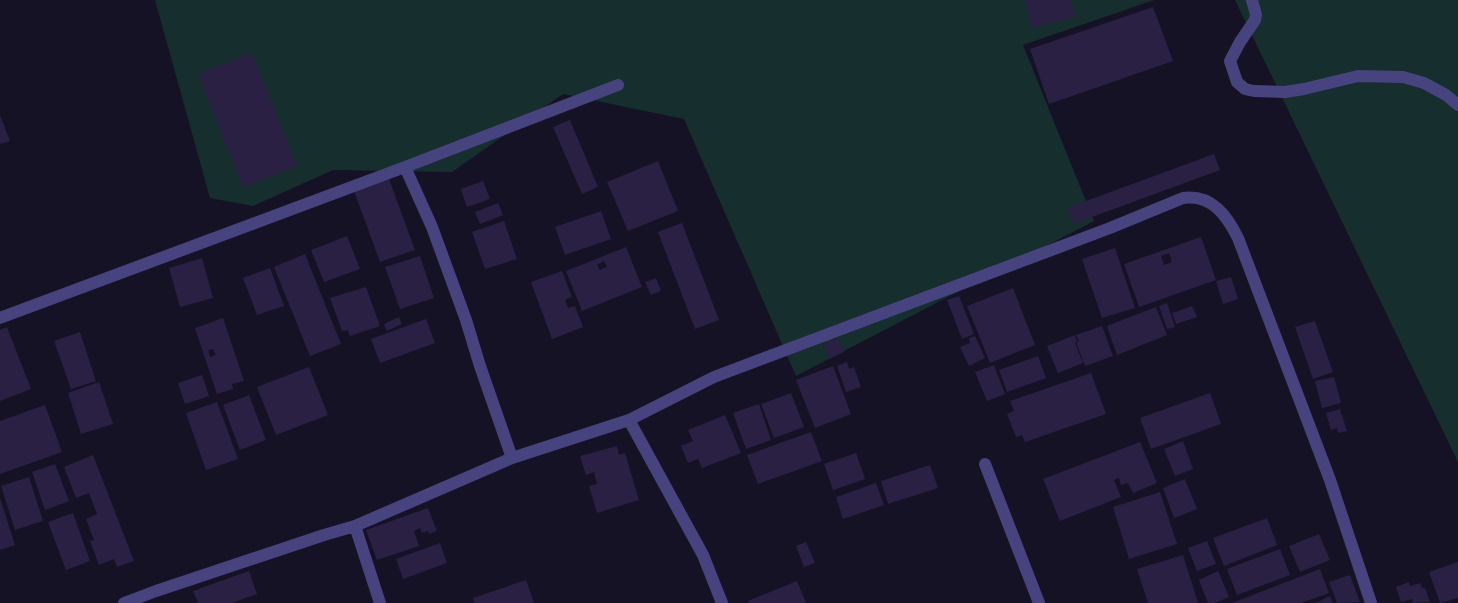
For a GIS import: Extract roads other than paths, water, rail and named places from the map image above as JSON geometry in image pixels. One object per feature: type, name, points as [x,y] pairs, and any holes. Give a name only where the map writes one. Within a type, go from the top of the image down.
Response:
[{"type":"street","points":[[1252,0],[1256,15],[1255,20],[1230,61],[1237,82],[1245,88],[1254,91],[1285,92],[1358,76],[1404,77],[1424,83],[1446,95],[1458,105]]},
{"type":"street","points":[[0,318],[405,168],[618,85]]},
{"type":"street","points":[[405,168],[432,227],[466,320],[512,458]]},
{"type":"street","points":[[124,603],[166,587],[355,526],[512,458],[629,420],[714,377],[1110,228],[1184,198],[1192,197],[1203,199],[1223,214],[1238,238],[1330,480],[1371,603]]},
{"type":"street","points":[[629,420],[703,555],[722,603]]},
{"type":"street","points":[[986,464],[1039,603]]},
{"type":"street","points":[[355,526],[380,603]]}]
